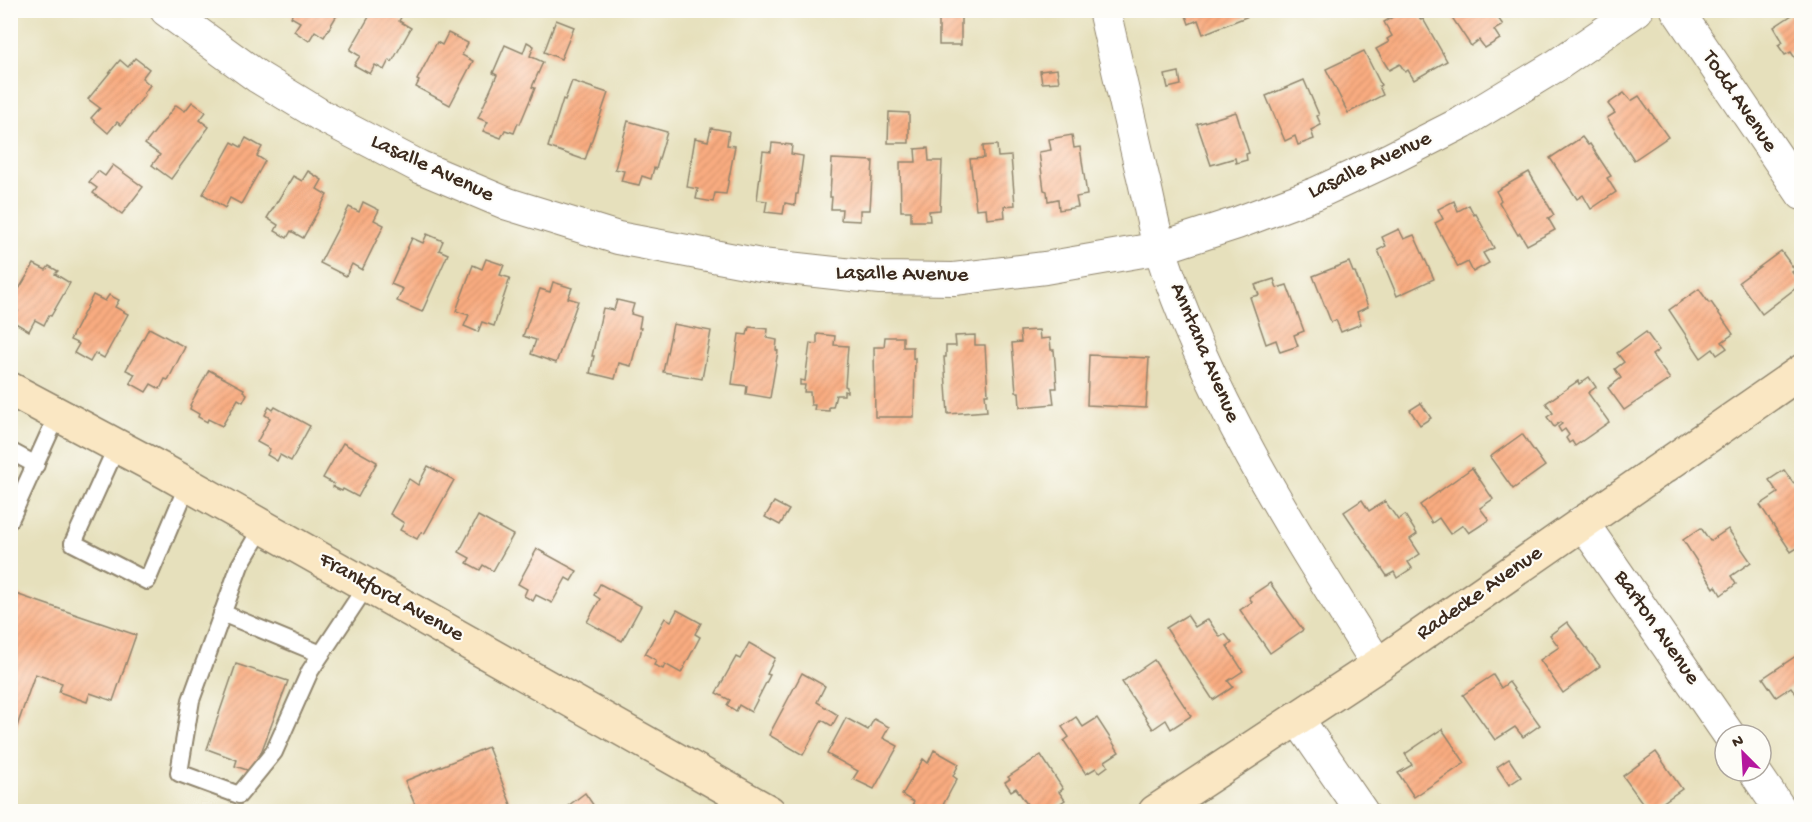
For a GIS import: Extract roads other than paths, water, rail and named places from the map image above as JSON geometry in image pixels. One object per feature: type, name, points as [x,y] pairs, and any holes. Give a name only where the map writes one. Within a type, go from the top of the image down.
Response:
[{"type":"street","name":"Lasalle Avenue","points":[[166,10],[267,83],[322,116],[420,167],[508,204],[618,238],[761,265],[880,278],[943,279],[989,276],[1046,268],[1160,248],[1237,224],[1317,193],[1462,122],[1557,65],[1637,10]]},
{"type":"street","name":"Anntana Avenue","points":[[1104,10],[1160,248],[1190,330],[1220,398],[1305,549],[1378,665]]},
{"type":"street","name":"Todd Avenue","points":[[1677,10],[1802,194]]},
{"type":"street","name":"Radecke Avenue","points":[[1155,812],[1378,665],[1802,371]]},
{"type":"street","name":"Frankford Avenue","points":[[10,389],[188,484],[769,812]]},
{"type":"street","name":"Barton Avenue","points":[[1582,522],[1721,723]]},
{"type":"street","points":[[1297,718],[1362,812]]},
{"type":"street","points":[[1762,783],[1782,812]]},
{"type":"lane","points":[[10,519],[58,414]]},
{"type":"lane","points":[[117,446],[73,543],[147,581],[188,484]]},
{"type":"lane","points":[[10,451],[36,465]]},
{"type":"lane","points":[[263,526],[240,565],[190,700],[179,773],[239,795],[274,752],[310,671],[367,585]]},
{"type":"lane","points":[[222,613],[321,654]]}]
